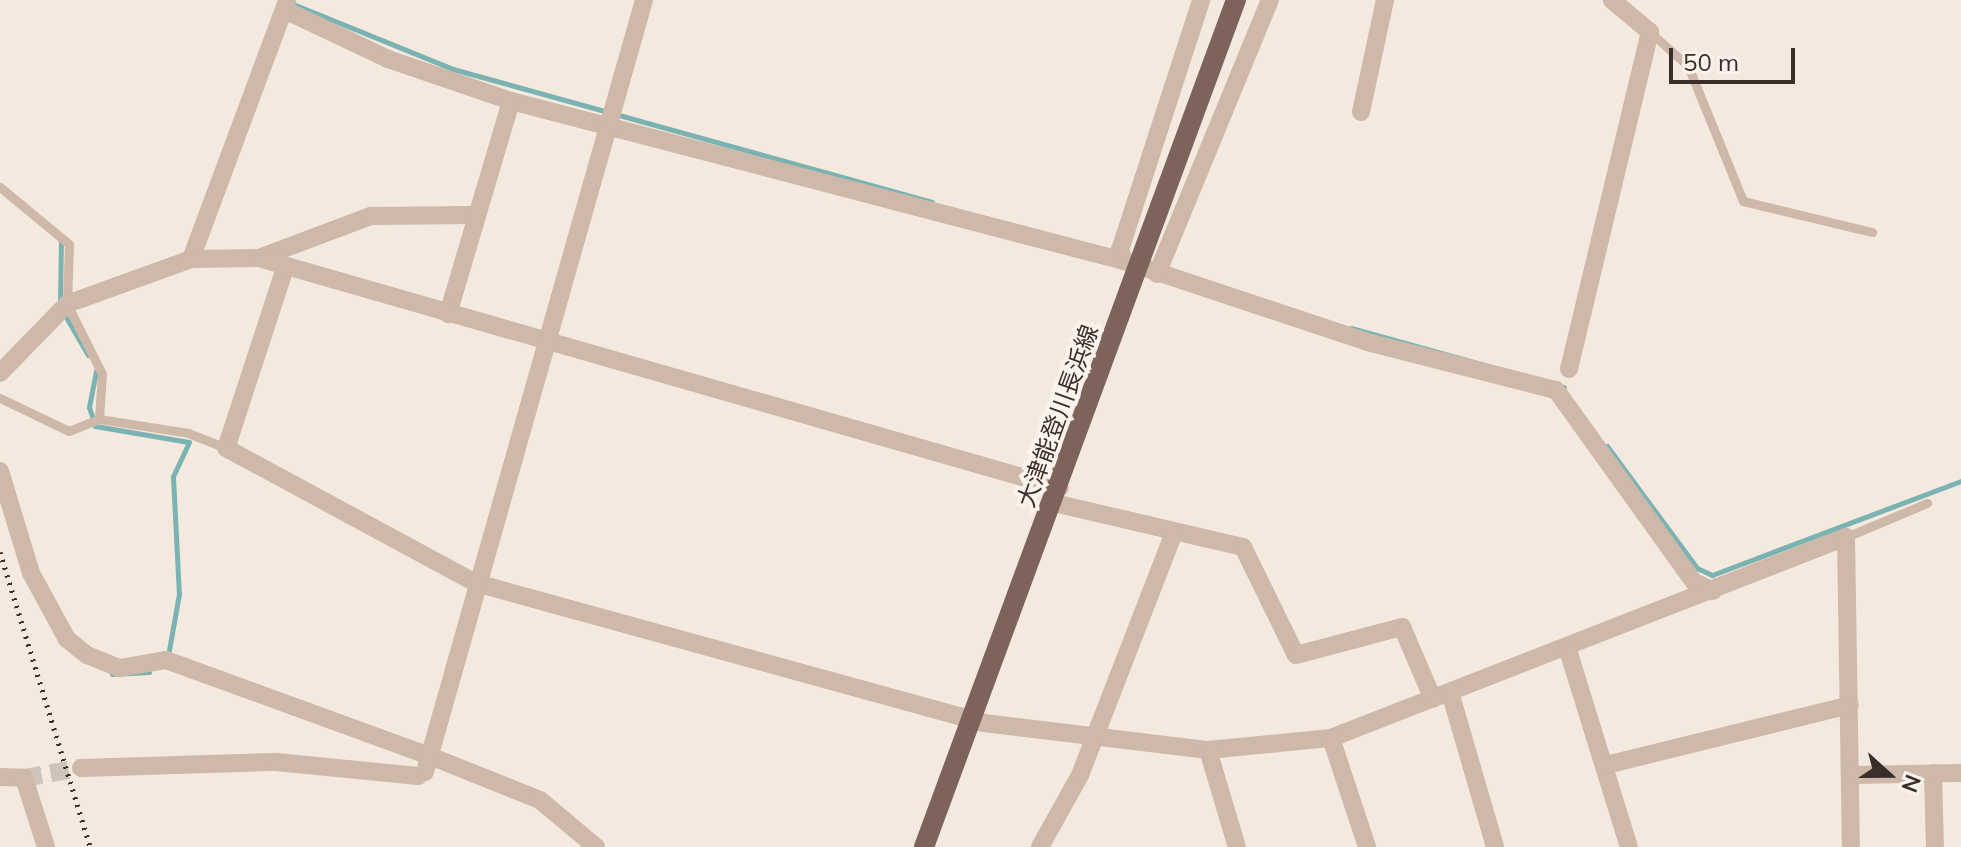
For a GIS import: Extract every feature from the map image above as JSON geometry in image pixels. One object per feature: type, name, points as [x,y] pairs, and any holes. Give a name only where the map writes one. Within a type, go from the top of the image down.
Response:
[{"type":"main road","name":"大津能登川長浜線","points":[[924,847],[1057,495],[1236,0]]},
{"type":"street","points":[[424,768],[644,0]]},
{"type":"street","points":[[1140,267],[1120,250],[1201,0]]},
{"type":"street","points":[[1140,267],[1270,0]]},
{"type":"street","points":[[1361,112],[1385,0]]},
{"type":"street","points":[[1569,369],[1650,32],[1612,0]]},
{"type":"street","points":[[191,259],[250,90],[288,6],[388,59],[511,101],[610,117],[1140,267],[1367,342],[1556,390],[1694,582],[1713,591]]},
{"type":"street","points":[[448,314],[473,215],[511,101]]},
{"type":"street","points":[[0,373],[63,306],[191,259],[259,258],[371,216],[473,215]]},
{"type":"street","points":[[259,258],[1057,495],[1174,533],[1243,547],[1296,655],[1402,627],[1441,696],[1495,847]]},
{"type":"street","points":[[285,268],[226,448],[476,583],[972,720],[1208,750],[1331,738],[1846,537],[1851,847]]},
{"type":"street","points":[[0,471],[31,573],[67,639],[87,655],[120,668],[166,660],[424,768],[540,800],[596,847]]},
{"type":"street","points":[[1040,847],[1095,738],[1174,533]]},
{"type":"street","points":[[1567,647],[1629,847]]},
{"type":"street","points":[[1606,765],[1850,705]]},
{"type":"street","points":[[1331,738],[1367,847]]},
{"type":"street","points":[[1208,750],[1237,847]]},
{"type":"street","points":[[81,768],[276,762],[424,768]]},
{"type":"street","points":[[1933,773],[1935,847]]},
{"type":"street","points":[[1852,775],[1961,773]]},
{"type":"street","points":[[0,777],[24,778],[46,847]]},
{"type":"lane","points":[[1650,32],[1688,66],[1743,201],[1872,232]]},
{"type":"lane","points":[[0,187],[64,235],[63,306],[102,374],[94,422]]},
{"type":"lane","points":[[0,398],[69,431],[94,422],[188,433],[226,448]]},
{"type":"lane","points":[[1846,537],[1927,503]]},
{"type":"waterway","points":[[293,4],[453,69],[932,202]]},
{"type":"waterway","points":[[60,302],[61,238]]},
{"type":"waterway","points":[[63,312],[88,355]]},
{"type":"waterway","points":[[1351,328],[1564,387]]},
{"type":"waterway","points":[[96,371],[89,407],[95,426],[189,442],[173,477],[179,594],[168,656]]},
{"type":"waterway","points":[[1607,446],[1697,568],[1712,575],[1961,481]]},
{"type":"waterway","points":[[112,674],[149,672]]},
{"type":"tunnel","points":[[24,778],[81,768]]},
{"type":"railway","points":[[0,552],[90,847]]}]
